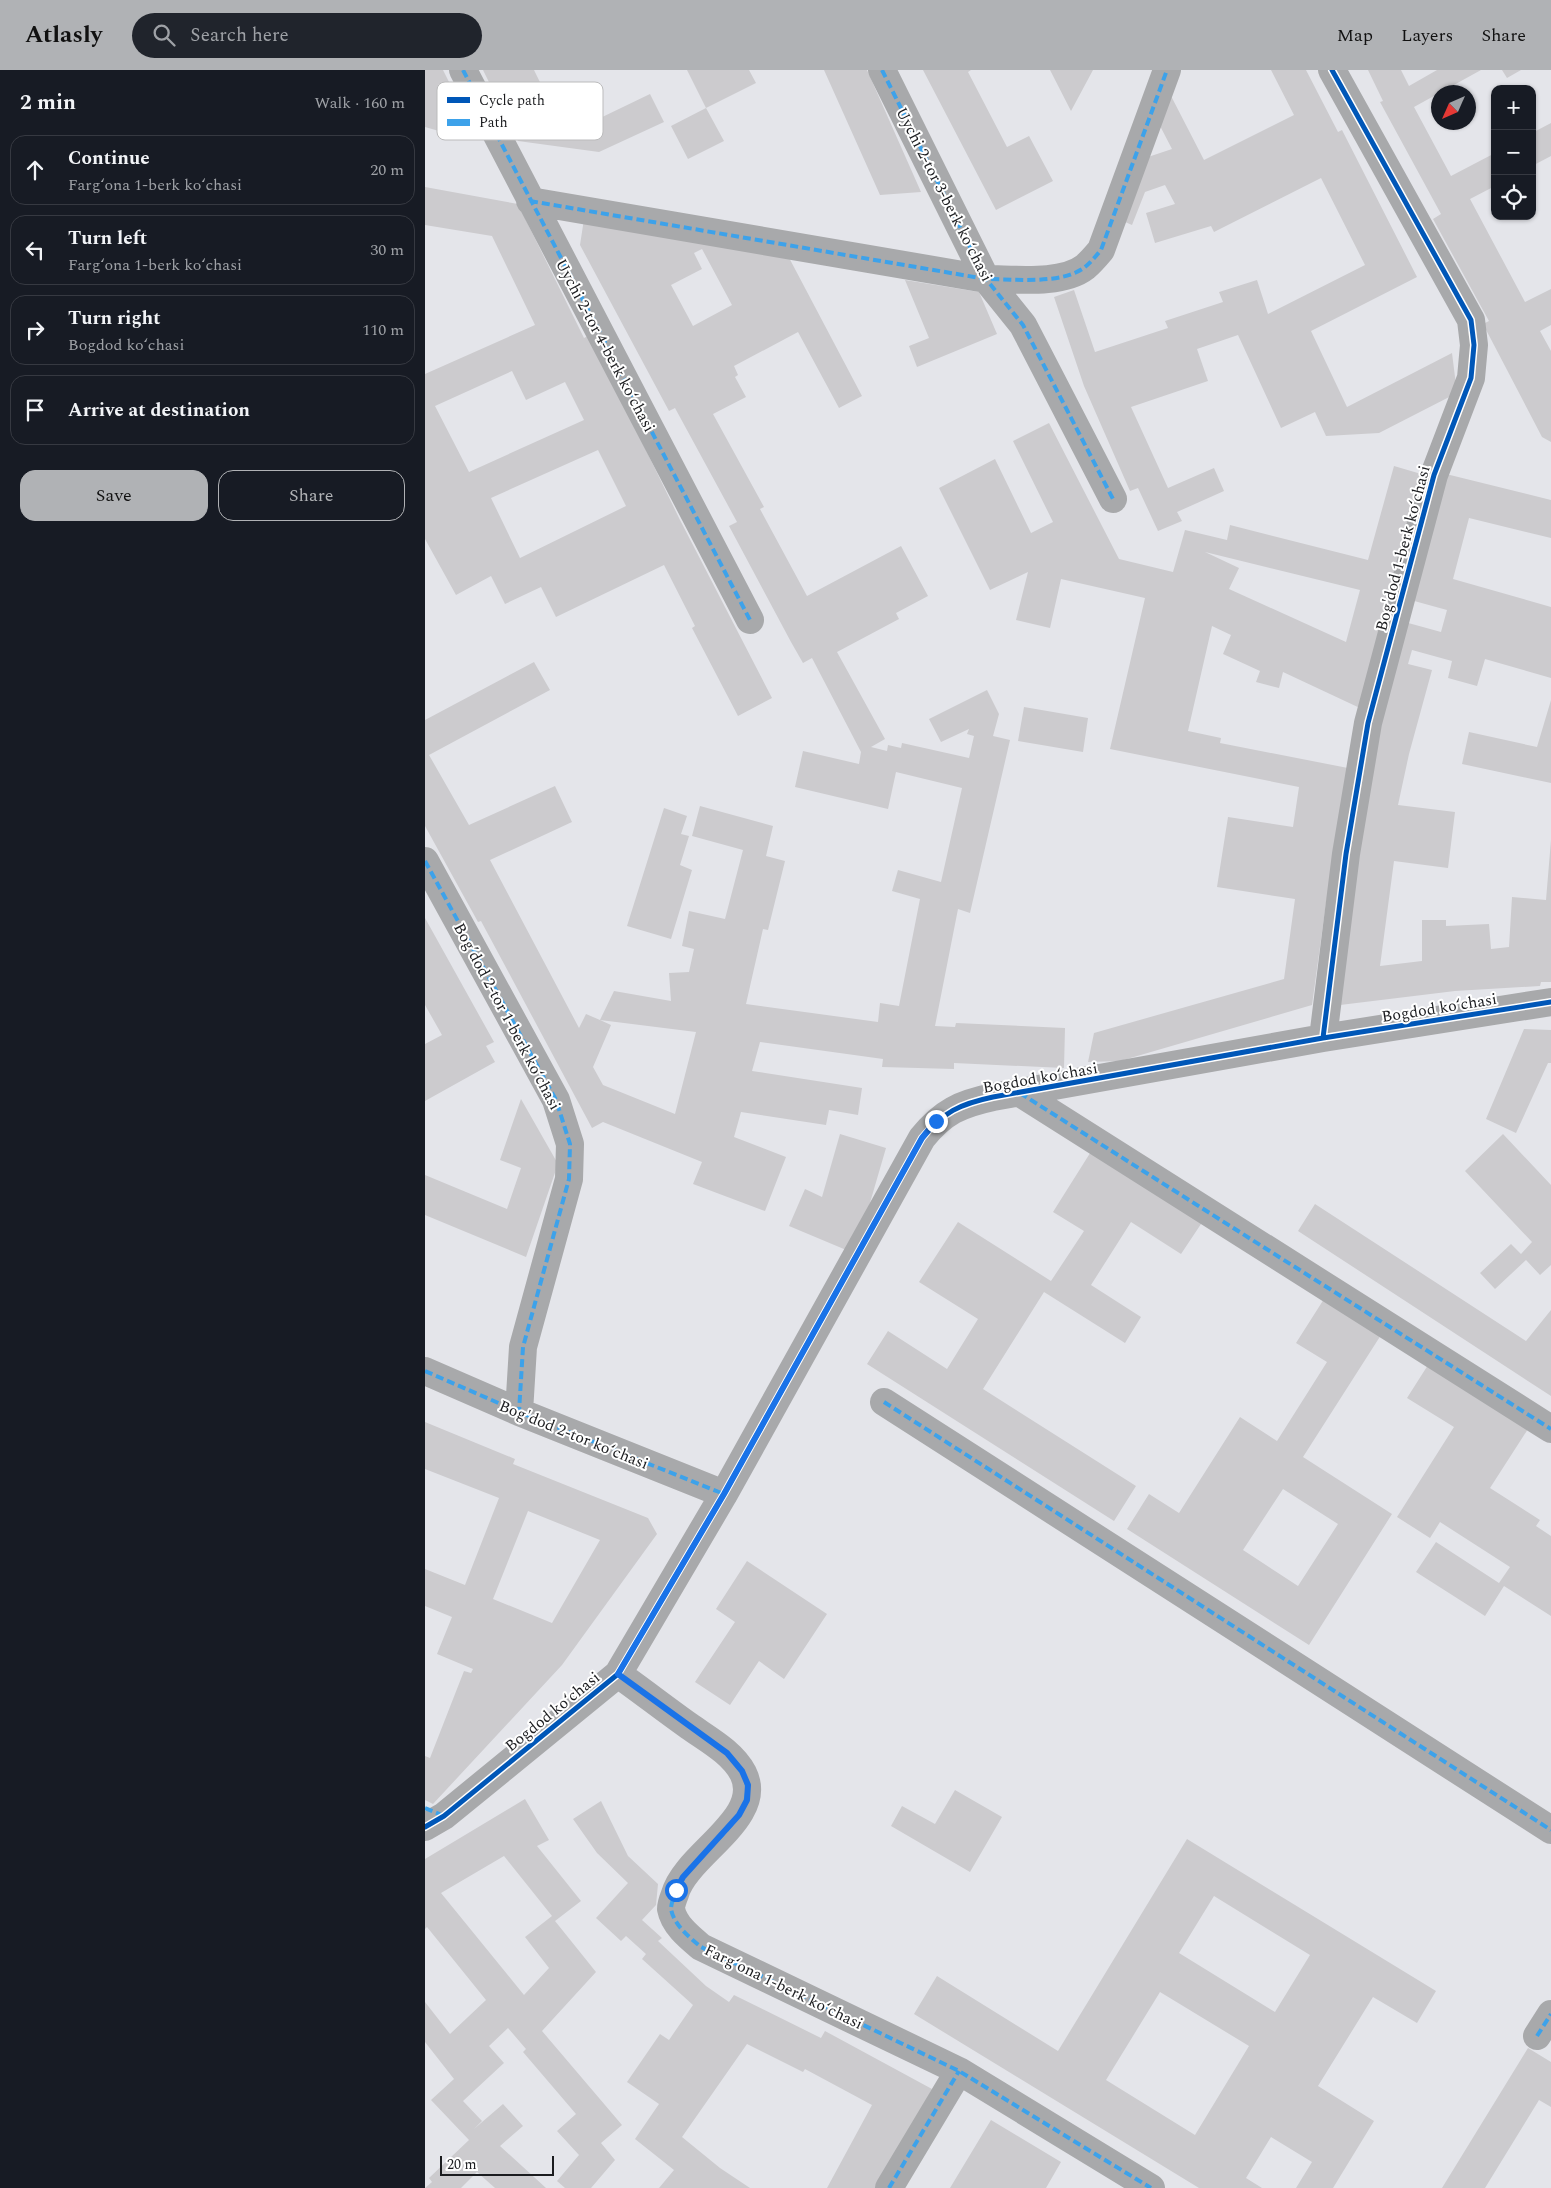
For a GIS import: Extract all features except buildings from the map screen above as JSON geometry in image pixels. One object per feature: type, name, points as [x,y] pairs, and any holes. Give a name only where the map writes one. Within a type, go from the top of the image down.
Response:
[{"type":"street","name":"Uychi 2-tor 4-berk koʻchasi","points":[[463,70],[469,82]]},
{"type":"street","name":"Uychi 2-tor 3-berk koʻchasi","points":[[882,70],[986,280],[1023,325],[1113,499]]},
{"type":"street","points":[[530,201],[986,280],[1046,279],[1066,276],[1084,268],[1101,250],[1167,70]]},
{"type":"street","name":"Bog'dod 1-berk koʻchasi","points":[[1323,1038],[1346,854],[1368,723],[1434,475],[1471,378],[1474,345],[1471,320],[1332,70]]},
{"type":"street","name":"Uychi 2-tor 4-berk koʻchasi","points":[[499,140],[750,620]]},
{"type":"street","name":"Bogʼdod 2-tor 1-berk koʻchasi","points":[[425,861],[556,1100],[569,1144],[569,1179],[523,1347],[519,1412]]},
{"type":"street","name":"Bogdod koʻchasi","points":[[431,1817],[618,1674],[724,1494],[922,1138],[936,1121],[969,1102],[1323,1038],[1551,1002]]},
{"type":"street","points":[[1021,1093],[1551,1429]]},
{"type":"street","name":"Bog'dod 2-tor koʻchasi","points":[[425,1371],[519,1412],[724,1494]]},
{"type":"street","points":[[884,1402],[1551,1830]]},
{"type":"street","name":"Fargʻona 1-berk koʻchasi","points":[[618,1674],[727,1753],[742,1771],[748,1785],[747,1800],[739,1815],[683,1877],[676,1890],[671,1908],[676,1922],[683,1931],[701,1947],[959,2070],[1151,2188]]},
{"type":"street","points":[[889,2188],[959,2070]]},
{"type":"marked path","points":[[463,70],[469,82]]},
{"type":"marked path","points":[[882,70],[986,279],[1023,325],[1113,499]]},
{"type":"marked path","points":[[530,201],[986,279],[1051,279],[1075,273],[1085,267],[1101,250],[1167,70]]},
{"type":"marked path","points":[[500,140],[750,620]]},
{"type":"marked path","points":[[425,861],[556,1100],[570,1144],[569,1179],[523,1347],[519,1412]]},
{"type":"marked path","points":[[1020,1093],[1551,1429]]},
{"type":"marked path","points":[[425,1371],[519,1412],[724,1494]]},
{"type":"marked path","points":[[884,1402],[1551,1830]]},
{"type":"marked path","points":[[618,1674],[719,1746],[738,1765],[743,1773],[747,1789],[744,1805],[734,1821],[682,1879],[674,1898],[671,1909],[673,1915],[687,1935],[701,1947],[959,2071],[1151,2188]]},
{"type":"marked path","points":[[425,1808],[444,1816]]},
{"type":"marked path","points":[[1537,2036],[1551,2014]]},
{"type":"marked path","points":[[889,2188],[959,2071]]},
{"type":"cycle path","points":[[1323,1038],[1346,854],[1368,723],[1434,475],[1471,378],[1474,345],[1471,320],[1332,70]]},
{"type":"cycle path","points":[[425,1827],[444,1816],[618,1674],[724,1494],[922,1138],[945,1115],[962,1106],[993,1097],[1323,1038],[1551,1002]]},
{"type":"route","points":[[676,1890],[683,1877],[739,1815],[747,1800],[748,1785],[742,1771],[727,1753],[618,1674],[724,1494],[922,1138],[936,1121]]}]
